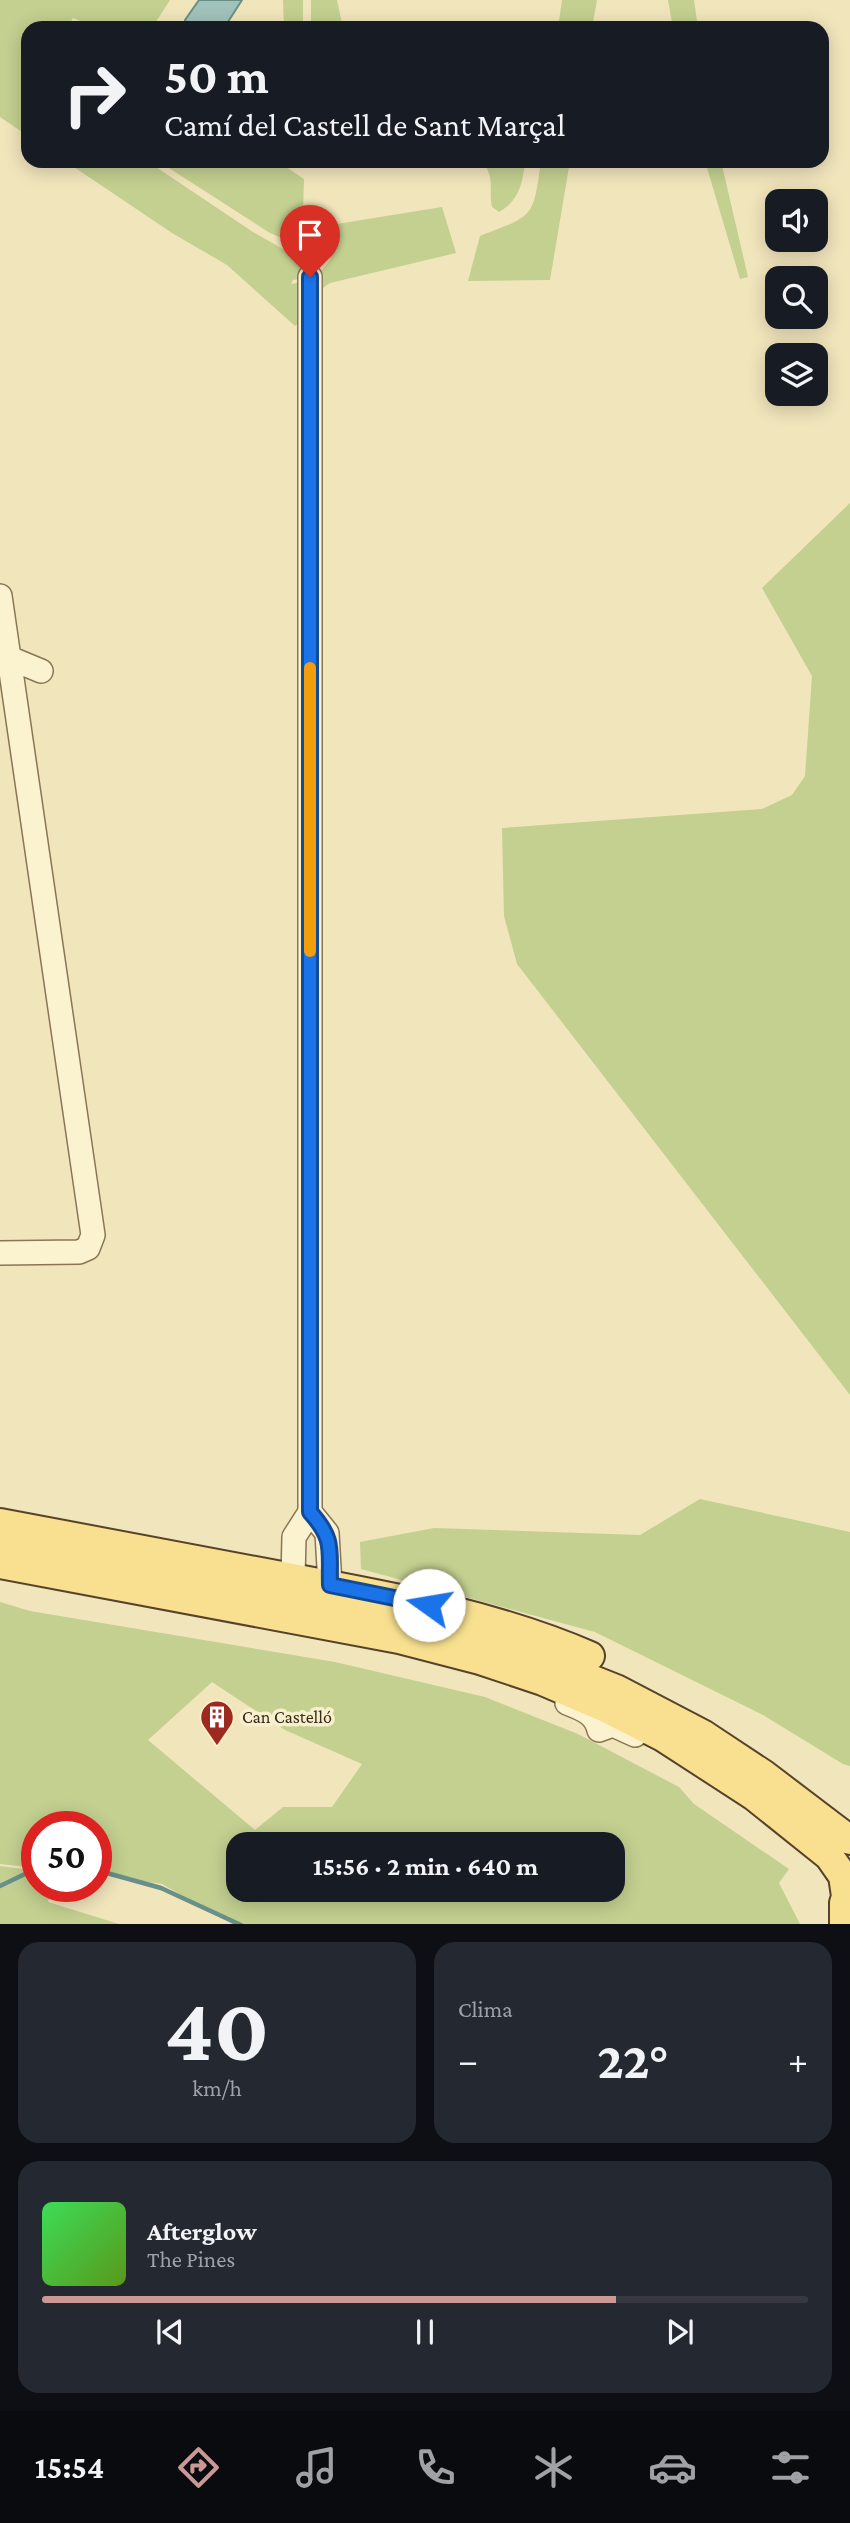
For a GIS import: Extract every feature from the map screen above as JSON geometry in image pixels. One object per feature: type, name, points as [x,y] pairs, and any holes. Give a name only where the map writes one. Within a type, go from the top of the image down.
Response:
[{"type":"main road","points":[[0,1523],[453,1611],[552,1641],[661,1689],[703,1712],[762,1775],[817,1817],[848,1890],[844,1924]]},
{"type":"main road","points":[[0,1544],[411,1621],[492,1642],[565,1667],[646,1703],[704,1735],[850,1840]]},
{"type":"main road","points":[[0,1564],[399,1639],[480,1660],[543,1681],[604,1707],[663,1737],[720,1772],[762,1775]]},
{"type":"main road","points":[[817,1817],[850,1818]]},
{"type":"street","points":[[293,1578],[294,1536],[310,1512],[310,277]]},
{"type":"street","points":[[0,596],[4,656],[93,1235],[88,1248],[79,1252],[0,1253]]},
{"type":"street","points":[[4,656],[41,671]]},
{"type":"street","points":[[310,1512],[324,1527],[328,1537],[330,1585]]},
{"type":"green space","points":[[0,0],[170,0],[156,21],[80,21],[73,18],[71,21],[21,21],[21,131],[0,117]]},
{"type":"green space","points":[[283,0],[303,0],[303,21],[284,21]]},
{"type":"green space","points":[[311,0],[337,0],[342,21],[311,21]]},
{"type":"green space","points":[[562,0],[597,0],[593,21],[559,21]]},
{"type":"green space","points":[[668,0],[694,0],[697,21],[672,21]]},
{"type":"green space","points":[[75,168],[157,168],[253,232],[304,261],[304,278],[293,280],[291,284],[314,280],[330,260],[337,224],[442,207],[456,253],[330,283],[319,292],[305,316],[295,326],[227,265],[172,233]]},
{"type":"green space","points":[[169,168],[288,168],[304,179],[302,247],[270,233]]},
{"type":"green space","points":[[486,168],[524,168],[519,191],[506,208],[499,212],[492,207]]},
{"type":"green space","points":[[540,168],[569,168],[550,280],[468,281],[480,236],[521,218],[528,212],[536,194]]},
{"type":"green space","points":[[707,168],[723,168],[748,277],[740,279]]},
{"type":"green space","points":[[850,503],[850,1395],[517,964],[504,916],[502,828],[762,809],[792,795],[805,776],[812,676],[762,588]]},
{"type":"green space","points":[[700,1499],[850,1532],[850,1766],[763,1715],[595,1632],[361,1569],[360,1542],[434,1528],[640,1535]]},
{"type":"green space","points":[[0,1602],[30,1611],[335,1662],[485,1697],[578,1734],[679,1787],[694,1804],[789,1869],[779,1883],[800,1924],[232,1924],[162,1884],[112,1876],[112,1811],[21,1811],[21,1866],[0,1864]],"holes":[[[212,1682],[285,1730],[362,1764],[332,1807],[283,1807],[255,1830],[148,1740]]]},
{"type":"green space","points":[[0,1866],[21,1869],[21,1902],[48,1902],[119,1924],[0,1924]]},
{"type":"water","points":[[199,0],[242,0],[228,21],[185,20]]},
{"type":"waterway","points":[[112,1874],[161,1888],[239,1924]]},
{"type":"waterway","points":[[0,1886],[21,1876]]},
{"type":"slow traffic","points":[[310,668],[310,951]]},
{"type":"place","name":"Can Castelló","points":[[217,1747]]},
{"type":"route","points":[[310,277],[310,1512],[327,1533],[330,1585],[429,1605]]}]
